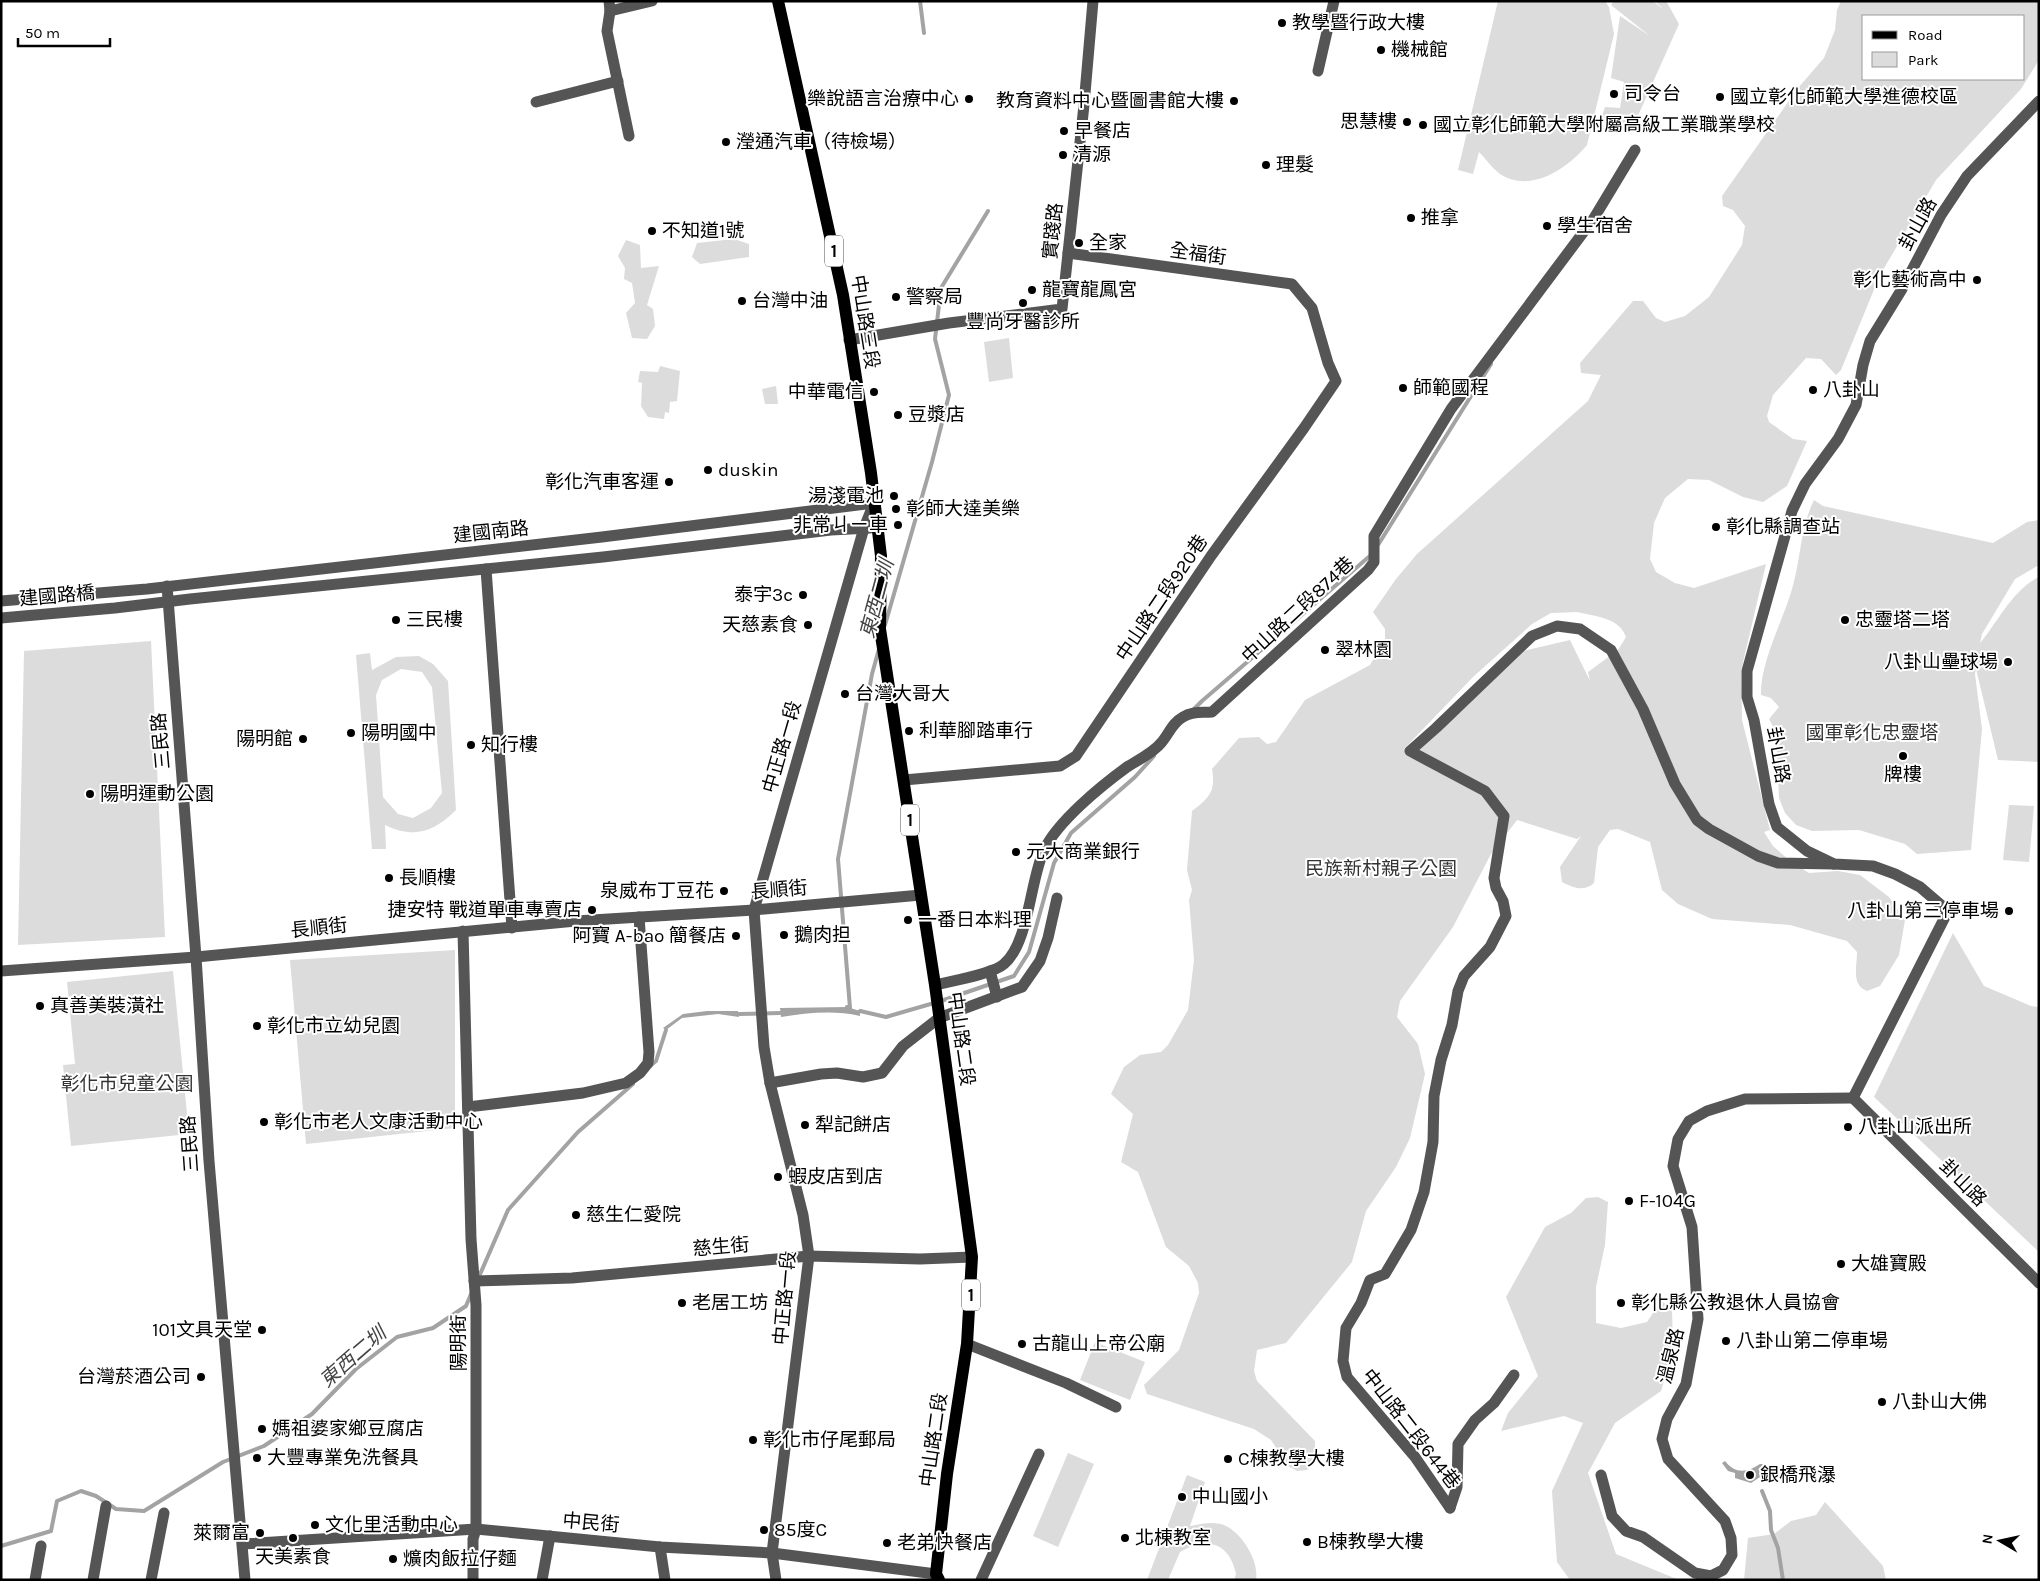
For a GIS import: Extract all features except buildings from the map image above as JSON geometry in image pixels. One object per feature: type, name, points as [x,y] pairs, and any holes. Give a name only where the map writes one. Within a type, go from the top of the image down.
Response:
[{"type":"main road","name":"中山路三段","points":[[778,1],[843,295],[874,503]]},
{"type":"main road","name":"中山路二段","points":[[874,503],[870,528],[881,556],[880,630],[936,989],[972,1257],[967,1344],[947,1474],[937,1577]]},
{"type":"street","points":[[629,136],[607,31],[609,6],[652,1]]},
{"type":"street","name":"實踐路","points":[[849,340],[949,323],[1062,309],[1084,106],[1093,1]]},
{"type":"street","points":[[1318,71],[1334,1]]},
{"type":"street","points":[[536,102],[618,81]]},
{"type":"street","name":"卦山路","points":[[2039,101],[1967,176],[1941,215],[1902,289],[1870,341],[1863,365],[1856,404],[1838,439],[1805,484],[1792,511],[1748,671],[1747,697],[1754,720],[1768,804],[1777,827],[1807,851],[1834,864],[1873,866],[1895,874],[1920,887],[1948,911],[1853,1098],[2039,1283]]},
{"type":"street","name":"中山路二段874巷","points":[[936,989],[1004,965],[1014,951],[1021,934],[1044,851],[1054,833],[1107,782],[1162,743],[1169,729],[1182,717],[1200,712],[1212,712],[1368,570],[1374,562],[1373,541],[1380,525],[1447,406],[1594,218],[1634,150]]},
{"type":"street","name":"全福街","points":[[1068,253],[1292,284],[1312,308]]},
{"type":"street","name":"中山路二段920巷","points":[[904,780],[1060,766],[1076,756],[1211,556],[1336,381],[1328,363],[1312,308]]},
{"type":"street","name":"建國南路","points":[[112,592],[612,536],[874,503]]},
{"type":"street","name":"建國南路","points":[[115,608],[831,530],[870,528]]},
{"type":"street","name":"中正路一段","points":[[776,1580],[772,1553],[809,1256],[803,1215],[770,1083],[761,1005],[754,910],[870,528]]},
{"type":"street","points":[[486,569],[512,928]]},
{"type":"street","name":"三民路","points":[[167,586],[196,957],[209,1161],[245,1580]]},
{"type":"street","name":"建國路橋","points":[[1,601],[112,592]]},
{"type":"street","name":"建國路橋","points":[[1,618],[115,608]]},
{"type":"street","name":"中山路二段644巷","points":[[1514,1375],[1494,1403],[1468,1429],[1458,1444],[1456,1487],[1450,1508],[1414,1457],[1348,1377],[1343,1361],[1346,1328],[1361,1303],[1370,1280],[1385,1274],[1411,1230],[1424,1192],[1433,1142],[1434,1096],[1441,1060],[1452,1025],[1458,991],[1464,976],[1490,947],[1506,916],[1504,901],[1496,888],[1494,878],[1504,816],[1485,790],[1410,750],[1436,728],[1532,636],[1557,626],[1580,629],[1611,650],[1643,709],[1675,784],[1697,820],[1708,829],[1758,856],[1778,863],[1834,864]]},
{"type":"street","name":"長順街","points":[[1,971],[196,957],[463,931],[754,910],[921,895]]},
{"type":"street","points":[[770,1083],[821,1074],[837,1073],[863,1076],[882,1073],[903,1046],[939,1014],[996,998],[1022,987],[1040,961],[1048,938],[1057,898]]},
{"type":"street","points":[[468,1107],[583,1093],[626,1084],[640,1073],[648,1063],[649,1052],[639,917]]},
{"type":"street","name":"陽明街","points":[[463,931],[471,1239],[476,1305],[476,1529],[473,1539],[474,1580]]},
{"type":"street","points":[[990,971],[996,998]]},
{"type":"street","name":"溫泉路","points":[[1602,1475],[1612,1516],[1626,1531],[1643,1537],[1694,1573],[1711,1576],[1723,1570],[1732,1555],[1731,1538],[1725,1521],[1668,1459],[1662,1440],[1666,1419],[1686,1384],[1698,1319],[1692,1227],[1673,1166],[1678,1139],[1689,1121],[1707,1111],[1745,1099],[1853,1098]]},
{"type":"street","name":"慈生街","points":[[474,1281],[572,1278],[809,1256],[920,1259],[972,1257]]},
{"type":"street","points":[[967,1344],[1066,1383],[1116,1407]]},
{"type":"street","points":[[981,1580],[1040,1454]]},
{"type":"street","points":[[93,1580],[106,1506]]},
{"type":"street","points":[[151,1580],[164,1513]]},
{"type":"street","name":"中民街","points":[[243,1544],[476,1529],[660,1547],[772,1553],[937,1577]]},
{"type":"street","points":[[542,1580],[550,1536]]},
{"type":"street","points":[[35,1580],[41,1546]]},
{"type":"street","points":[[660,1547],[665,1580]]},
{"type":"green space","points":[[1498,1],[1605,1],[1609,7],[1614,34],[1587,145],[1559,170],[1536,180],[1512,179],[1500,174],[1479,152],[1473,174],[1458,170]]},
{"type":"green space","points":[[1614,1],[1653,1],[1664,10],[1655,1],[1666,1],[1679,24],[1632,129],[1600,122],[1605,107],[1620,108],[1624,82],[1611,78],[1620,16],[1650,36],[1611,5]]},
{"type":"green space","name":"民族新村親子公園","points":[[1841,1],[2039,1],[2039,60],[2021,89],[1936,180],[1880,275],[1841,370],[1836,375],[1821,359],[1806,358],[1773,395],[1767,416],[1769,422],[1793,439],[1807,441],[1787,486],[1763,502],[1743,497],[1709,480],[1688,479],[1665,498],[1654,523],[1650,559],[1656,572],[1675,583],[1694,588],[1766,564],[1741,671],[1742,720],[1770,830],[1764,832],[1773,846],[1790,861],[1809,873],[1838,871],[1860,875],[1889,897],[1905,920],[1899,955],[1880,986],[1867,991],[1862,988],[1857,980],[1857,952],[1847,941],[1790,925],[1712,919],[1678,904],[1662,890],[1650,842],[1618,829],[1610,830],[1598,847],[1594,883],[1590,886],[1579,888],[1562,882],[1560,867],[1581,836],[1577,839],[1517,820],[1491,854],[1453,927],[1400,1001],[1397,1017],[1418,1044],[1425,1074],[1410,1138],[1396,1167],[1366,1211],[1352,1262],[1286,1343],[1257,1350],[1254,1371],[1257,1381],[1315,1441],[1315,1463],[1307,1470],[1297,1471],[1288,1466],[1271,1440],[1254,1429],[1147,1394],[1144,1385],[1179,1350],[1199,1293],[1198,1283],[1189,1266],[1166,1247],[1138,1172],[1121,1162],[1133,1114],[1111,1094],[1124,1067],[1140,1055],[1161,1052],[1168,1045],[1188,1010],[1194,960],[1189,900],[1192,890],[1187,870],[1192,811],[1210,794],[1213,783],[1212,769],[1239,738],[1259,737],[1267,744],[1276,742],[1305,700],[1370,665],[1385,639],[1385,629],[1373,612],[1396,579],[1417,554],[1588,401],[1601,375],[1581,373],[1580,363],[1633,301],[1643,301],[1656,318],[1665,322],[1685,316],[1709,297],[1742,245],[1745,226],[1733,210],[1723,206],[1722,196],[1798,88],[1824,58],[1835,30],[1837,10]],"holes":[[[1577,612],[1613,622],[1623,631],[1626,637],[1618,650],[1588,672],[1590,681],[1570,640],[1523,651],[1403,750],[1473,677],[1532,624],[1551,613]]]},
{"type":"green space","points":[[734,239],[749,244],[749,257],[700,264],[692,257],[697,243]]},
{"type":"green space","points":[[626,240],[640,245],[641,268],[659,266],[647,305],[653,309],[655,326],[647,339],[632,338],[626,313],[635,303],[632,283],[624,279],[625,268],[618,256]]},
{"type":"green space","points":[[1009,338],[1013,378],[989,382],[984,342]]},
{"type":"green space","points":[[660,366],[680,371],[677,401],[670,402],[669,413],[665,412],[664,419],[648,417],[641,406],[642,383],[638,382],[640,371],[658,372]]},
{"type":"green space","points":[[776,386],[778,404],[765,404],[762,389]]},
{"type":"green space","name":"國軍彰化忠靈塔","points":[[1814,500],[1823,506],[1993,543],[2027,522],[2039,520],[2039,565],[2015,579],[1982,634],[1980,643],[2013,598],[2029,583],[2039,577],[2039,762],[1998,760],[1976,669],[1982,729],[1971,850],[1917,854],[1905,844],[1859,830],[1812,831],[1796,825],[1785,813],[1779,798],[1776,732],[1769,719],[1779,707],[1771,698],[1761,695],[1762,682],[1768,655],[1792,589],[1803,533]]},
{"type":"green space","name":"陽明運動公園","points":[[151,641],[165,937],[18,945],[24,651]]},
{"type":"green space","points":[[370,653],[372,670],[396,657],[419,656],[433,664],[448,681],[456,810],[440,824],[423,831],[405,832],[385,825],[386,849],[372,849],[356,655]],"holes":[[[401,669],[422,672],[432,687],[442,793],[431,808],[413,818],[398,814],[383,797],[376,695],[382,680]]]},
{"type":"green space","points":[[2009,805],[2034,806],[2029,862],[2003,860]]},
{"type":"green space","points":[[1953,933],[1984,986],[2031,1006],[2039,1007],[2039,1252],[1874,1097]]},
{"type":"green space","points":[[455,950],[455,1128],[306,1144],[290,960]]},
{"type":"green space","name":"彰化市兒童公園","points":[[173,971],[189,1134],[71,1146],[63,1065],[75,1064],[67,982]]},
{"type":"green space","points":[[1598,1197],[1608,1202],[1605,1245],[1596,1287],[1596,1323],[1621,1328],[1647,1322],[1661,1301],[1672,1308],[1673,1350],[1661,1391],[1615,1423],[1588,1473],[1616,1554],[1679,1580],[1570,1580],[1557,1562],[1552,1491],[1583,1423],[1564,1416],[1501,1431],[1508,1413],[1538,1376],[1506,1297],[1545,1227],[1571,1213],[1586,1198]]},
{"type":"green space","points":[[1095,1342],[1145,1362],[1130,1400],[1080,1380]]},
{"type":"green space","points":[[1068,1453],[1094,1464],[1058,1547],[1033,1536]]},
{"type":"green space","points":[[1187,1475],[1205,1482],[1190,1526],[1209,1523],[1219,1524],[1234,1531],[1245,1543],[1253,1558],[1256,1580],[1234,1580],[1236,1574],[1233,1563],[1228,1555],[1215,1545],[1199,1544],[1180,1552],[1168,1580],[1147,1580]]},
{"type":"green space","points":[[1825,1502],[1883,1566],[1886,1580],[1744,1580],[1748,1538],[1774,1534],[1791,1521],[1816,1515]]},
{"type":"shaded area","points":[[847,1007],[860,1011],[860,1016],[811,1013],[781,1017],[780,1008]]},
{"type":"shaded area","points":[[707,1011],[738,1011],[739,1017],[718,1014],[682,1018],[666,1030],[663,1028],[683,1014]]},
{"type":"shaded area","name":"銀橋飛瀑","points":[[1725,1461],[1733,1468],[1741,1471],[1764,1464],[1763,1475],[1751,1483],[1735,1478],[1735,1473],[1728,1471],[1722,1463]]},
{"type":"waterway","name":"東西二圳","points":[[920,1],[924,33]]},
{"type":"waterway","name":"東西二圳","points":[[885,625],[932,462],[949,395],[935,339],[941,288],[988,211]]},
{"type":"waterway","points":[[1378,545],[1491,364]]},
{"type":"waterway","points":[[1194,709],[1371,555]]},
{"type":"waterway","name":"東西二圳","points":[[847,1007],[850,1008],[838,859],[872,674],[879,649]]},
{"type":"waterway","points":[[941,1001],[1014,976],[1029,952],[1054,863],[1071,833],[1135,777],[1154,756]]},
{"type":"waterway","points":[[860,1011],[886,1017],[934,1003]]},
{"type":"waterway","points":[[739,1014],[780,1013]]},
{"type":"waterway","name":"東西二圳","points":[[650,1066],[656,1061],[666,1030]]},
{"type":"waterway","name":"東西二圳","points":[[478,1279],[508,1210],[578,1132],[633,1084]]},
{"type":"waterway","name":"東西二圳","points":[[1,1546],[51,1531],[57,1501],[81,1491],[96,1496],[116,1509],[144,1511],[223,1462],[264,1446],[312,1414],[356,1369],[397,1337],[433,1328],[466,1306],[471,1294]]},
{"type":"waterway","points":[[1762,1491],[1770,1511],[1771,1530],[1778,1548],[1783,1580]]},
{"type":"place","name":"教學暨行政大樓","points":[[1282,23]]},
{"type":"place","name":"機械館","points":[[1381,50]]},
{"type":"place","name":"司令台","points":[[1614,94]]},
{"type":"place","name":"國立彰化師範大學進德校區","points":[[1720,97]]},
{"type":"place","name":"樂說語言治療中心","points":[[969,99]]},
{"type":"place","name":"教育資料中心暨圖書館大樓","points":[[1234,101]]},
{"type":"place","name":"思慧樓","points":[[1407,122]]},
{"type":"place","name":"國立彰化師範大學附屬高級工業職業學校","points":[[1423,125]]},
{"type":"place","name":"早餐店","points":[[1064,131]]},
{"type":"place","name":"瀅通汽車（待檢場）","points":[[726,142]]},
{"type":"place","name":"清源","points":[[1063,155]]},
{"type":"place","name":"理髮","points":[[1266,165]]},
{"type":"place","name":"推拿","points":[[1411,218]]},
{"type":"place","name":"學生宿舍","points":[[1547,226]]},
{"type":"place","name":"不知道1號","points":[[652,231]]},
{"type":"place","name":"全家","points":[[1079,243]]},
{"type":"place","name":"彰化藝術高中","points":[[1977,280]]},
{"type":"place","name":"龍寶龍鳳宮","points":[[1032,290]]},
{"type":"place","name":"警察局","points":[[896,297]]},
{"type":"place","name":"台灣中油","points":[[742,301]]},
{"type":"place","name":"豐尚牙醫診所","points":[[1023,303]]},
{"type":"place","name":"師範國程","points":[[1403,388]]},
{"type":"place","name":"八卦山","points":[[1813,390]]},
{"type":"place","name":"中華電信","points":[[874,392]]},
{"type":"place","name":"豆漿店","points":[[898,415]]},
{"type":"place","name":"duskin","points":[[708,470]]},
{"type":"place","name":"彰化汽車客運","points":[[669,482]]},
{"type":"place","name":"湯淺電池","points":[[894,496]]},
{"type":"place","name":"彰師大達美樂","points":[[896,509]]},
{"type":"place","name":"非常ㄐㄧ車","points":[[898,525]]},
{"type":"place","name":"彰化縣調查站","points":[[1716,527]]},
{"type":"place","name":"泰宇3c","points":[[803,595]]},
{"type":"place","name":"三民樓","points":[[396,620]]},
{"type":"place","name":"忠靈塔二塔","points":[[1845,620]]},
{"type":"place","name":"天慈素食","points":[[808,625]]},
{"type":"place","name":"翠林園","points":[[1325,650]]},
{"type":"place","name":"八卦山壘球場","points":[[2008,662]]},
{"type":"place","name":"台灣大哥大","points":[[845,694]]},
{"type":"place","name":"利華腳踏車行","points":[[909,731]]},
{"type":"place","name":"陽明國中","points":[[351,733]]},
{"type":"place","name":"陽明館","points":[[303,739]]},
{"type":"place","name":"知行樓","points":[[471,745]]},
{"type":"place","name":"牌樓","points":[[1903,756]]},
{"type":"place","name":"陽明運動公園","points":[[90,794]]},
{"type":"place","name":"元大商業銀行","points":[[1016,852]]},
{"type":"place","name":"長順樓","points":[[389,878]]},
{"type":"place","name":"泉威布丁豆花","points":[[724,891]]},
{"type":"place","name":"捷安特 戰道單車專賣店","points":[[592,910]]},
{"type":"place","name":"八卦山第三停車場","points":[[2009,911]]},
{"type":"place","name":"一番日本料理","points":[[908,920]]},
{"type":"place","name":"鵝肉担","points":[[784,935]]},
{"type":"place","name":"阿寶 A-bao 簡餐店","points":[[736,936]]},
{"type":"place","name":"真善美裝潢社","points":[[40,1006]]},
{"type":"place","name":"彰化市立幼兒園","points":[[257,1026]]},
{"type":"place","name":"彰化市老人文康活動中心","points":[[264,1122]]},
{"type":"place","name":"犁記餅店","points":[[805,1125]]},
{"type":"place","name":"八卦山派出所","points":[[1848,1127]]},
{"type":"place","name":"蝦皮店到店","points":[[778,1177]]},
{"type":"place","name":"F-104G","points":[[1629,1201]]},
{"type":"place","name":"慈生仁愛院","points":[[576,1215]]},
{"type":"place","name":"大雄寶殿","points":[[1841,1264]]},
{"type":"place","name":"老居工坊","points":[[682,1303]]},
{"type":"place","name":"彰化縣公教退休人員協會","points":[[1621,1303]]},
{"type":"place","name":"101文具天堂","points":[[262,1330]]},
{"type":"place","name":"八卦山第二停車場","points":[[1726,1341]]},
{"type":"place","name":"古龍山上帝公廟","points":[[1022,1344]]},
{"type":"place","name":"台灣菸酒公司","points":[[201,1377]]},
{"type":"place","name":"八卦山大佛","points":[[1882,1402]]},
{"type":"place","name":"媽祖婆家鄉豆腐店","points":[[262,1429]]},
{"type":"place","name":"彰化市仔尾郵局","points":[[753,1440]]},
{"type":"place","name":"大豐專業免洗餐具","points":[[257,1458]]},
{"type":"place","name":"C棟教學大樓","points":[[1228,1459]]},
{"type":"place","name":"銀橋飛瀑","points":[[1750,1475]]},
{"type":"place","name":"中山國小","points":[[1182,1497]]},
{"type":"place","name":"文化里活動中心","points":[[315,1525]]},
{"type":"place","name":"85度C","points":[[764,1530]]},
{"type":"place","name":"萊爾富","points":[[260,1533]]},
{"type":"place","name":"天美素食","points":[[293,1538]]},
{"type":"place","name":"北棟教室","points":[[1125,1538]]},
{"type":"place","name":"B棟教學大樓","points":[[1307,1542]]},
{"type":"place","name":"老弟快餐店","points":[[887,1543]]},
{"type":"place","name":"爌肉飯拉仔麵","points":[[393,1559]]}]
